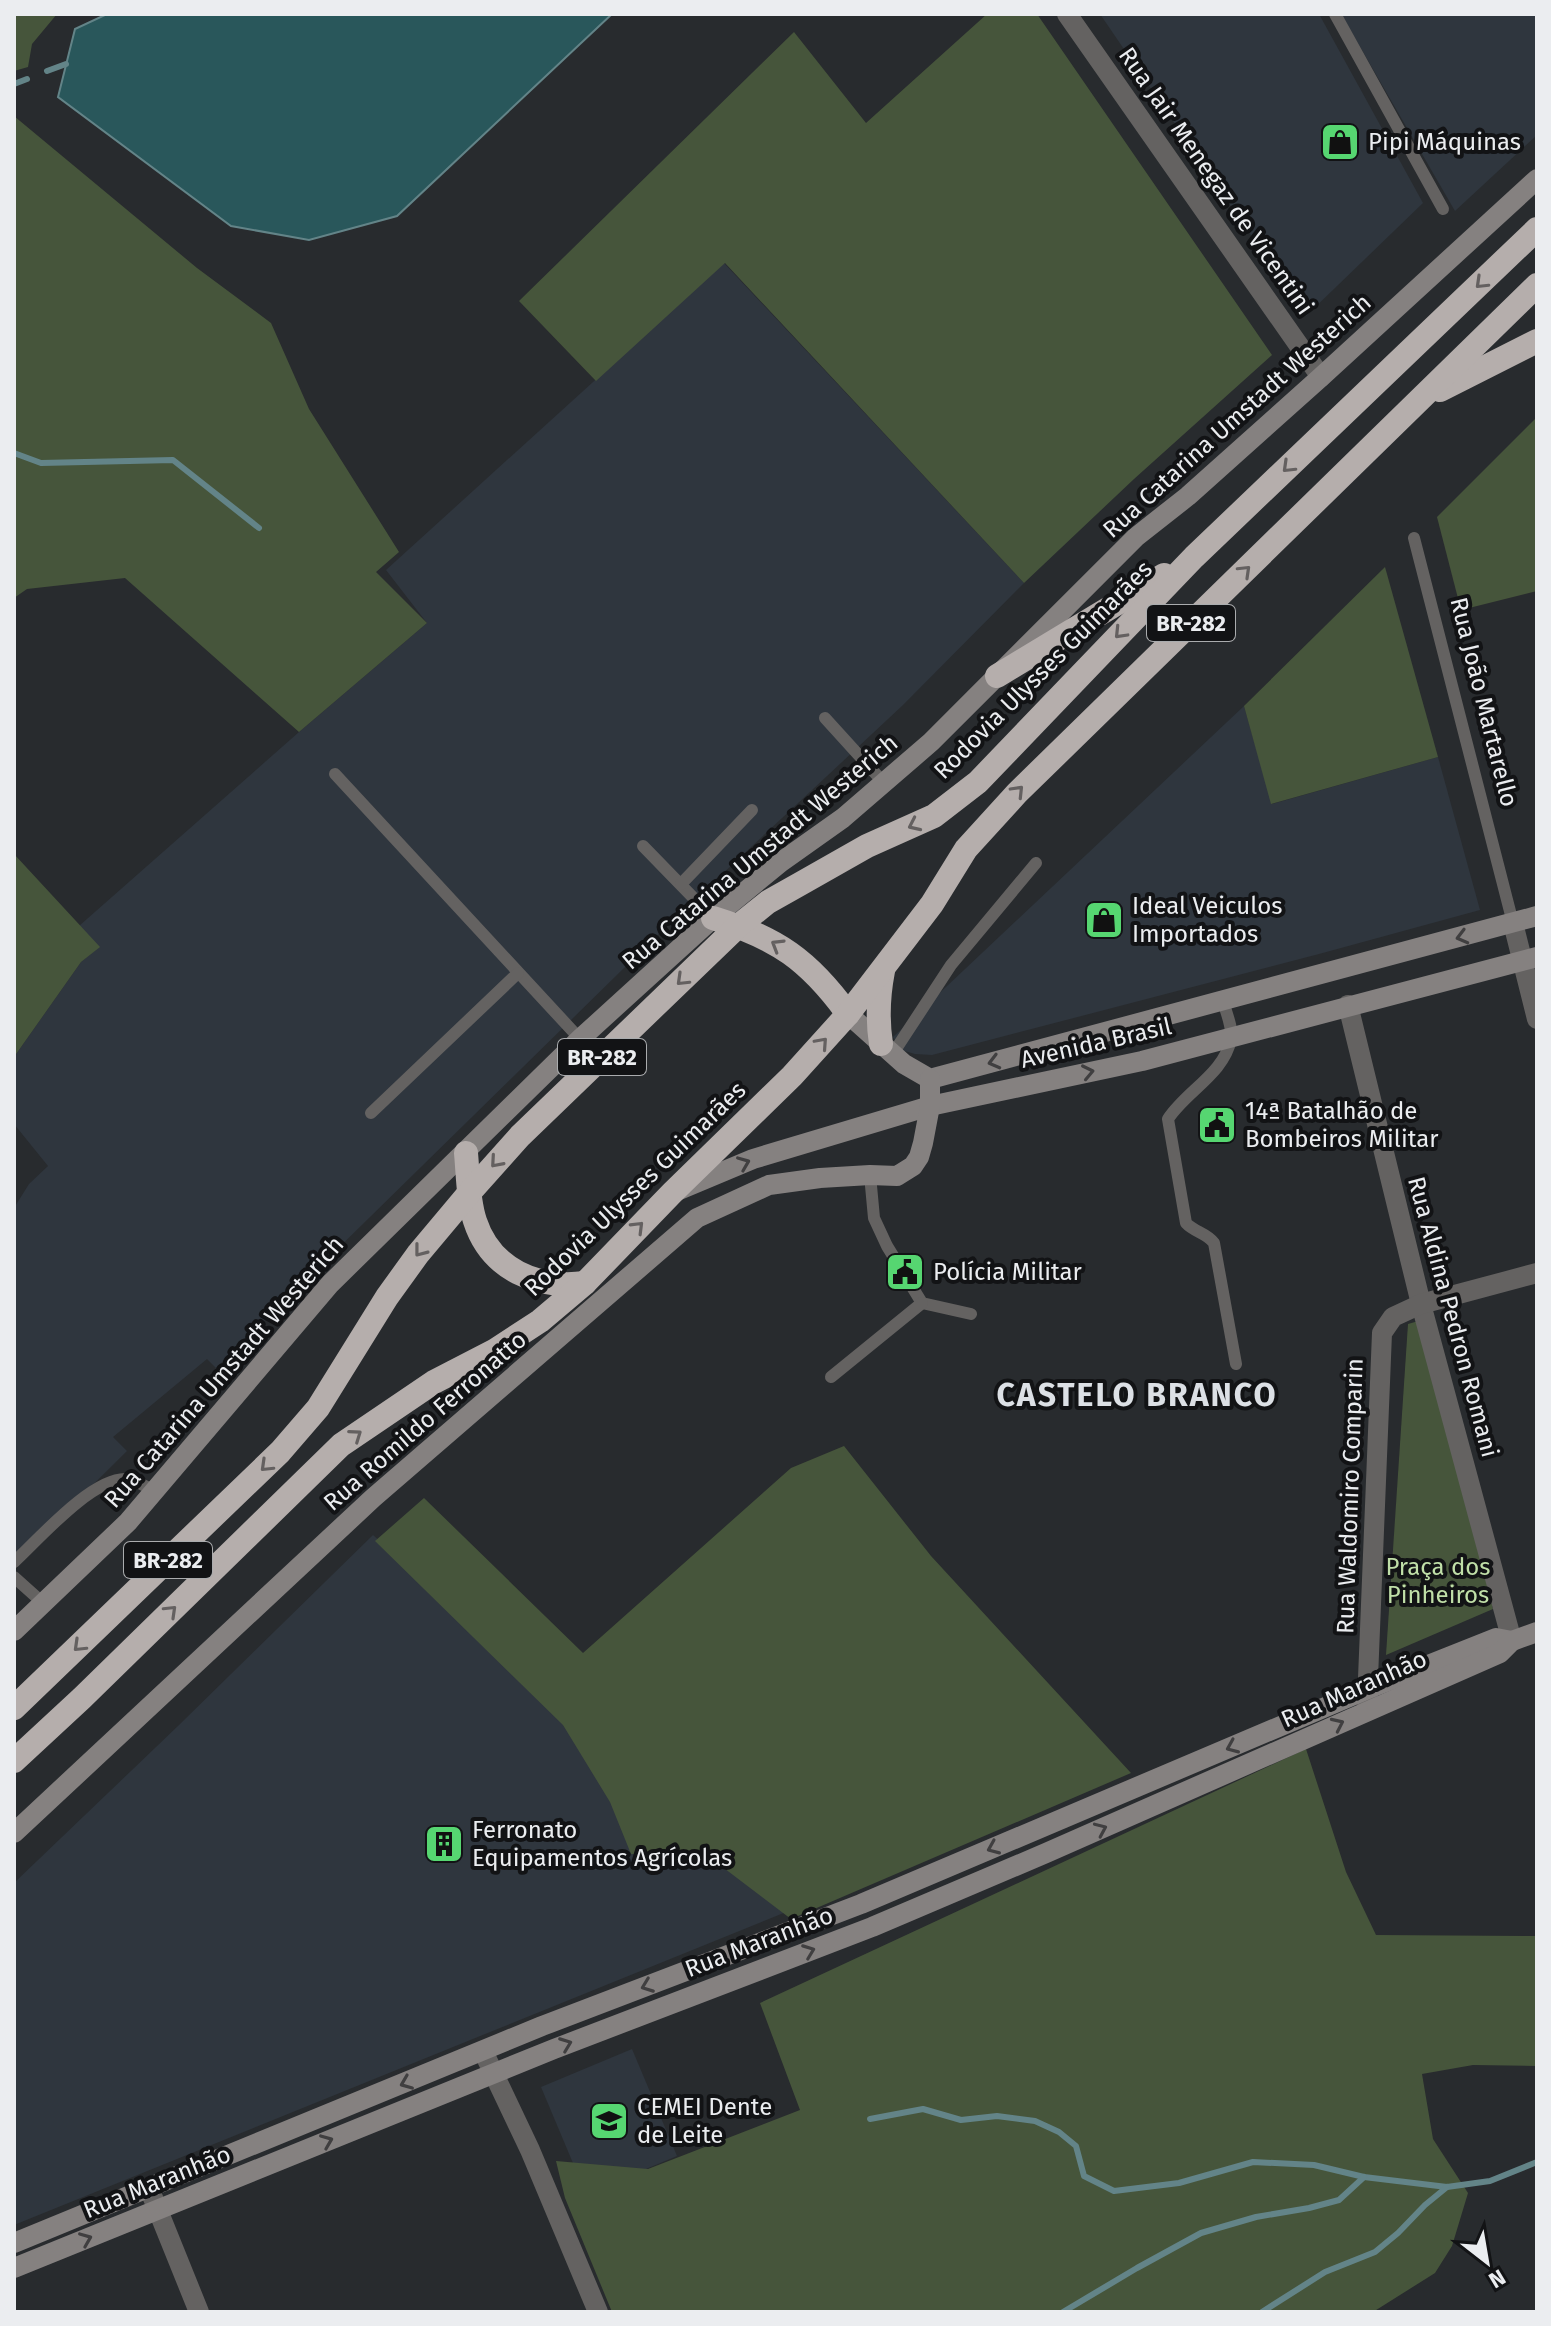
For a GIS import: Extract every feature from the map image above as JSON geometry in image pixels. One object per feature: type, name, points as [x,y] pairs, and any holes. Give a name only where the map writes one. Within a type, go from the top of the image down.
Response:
[{"type":"highway","name":"Rodovia Ulysses Guimarães","points":[[14,1708],[280,1452],[318,1408],[387,1297],[418,1254],[520,1136],[738,926],[768,902],[867,846],[934,816],[978,782],[1194,557],[1537,229]]},
{"type":"highway","name":"Rodovia Ulysses Guimarães","points":[[14,1761],[341,1445],[434,1382],[494,1351],[540,1321],[585,1283],[792,1076],[848,1014],[932,904],[966,849],[1017,793],[1537,285]]},
{"type":"highway","points":[[1420,400],[1537,341]]},
{"type":"highway","points":[[997,676],[1194,557]]},
{"type":"highway","points":[[713,918],[771,940],[801,960],[827,985],[848,1014]]},
{"type":"highway","points":[[884,968],[877,1018],[886,1050]]},
{"type":"highway","points":[[466,1153],[474,1220],[485,1244],[502,1263],[519,1275],[539,1283],[565,1286],[585,1283]]},
{"type":"street","name":"Rua Jair Menegaz de Vicentini","points":[[1067,14],[1321,377]]},
{"type":"street","name":"Rua Catarina Umstadt Westerich","points":[[14,1631],[128,1522],[330,1284],[580,1039],[713,918],[781,862],[843,818],[931,742],[1136,537],[1188,496],[1537,179]]},
{"type":"street","name":"Avenida Brasil","points":[[930,1079],[1537,916]]},
{"type":"street","name":"Rua João Martarello","points":[[1513,923],[1529,959],[1537,1019]]},
{"type":"street","name":"Avenida Brasil","points":[[672,1193],[753,1159],[930,1106],[1142,1061],[1529,959]]},
{"type":"street","name":"Rua Aldina Pedron Romani","points":[[1348,1005],[1421,1304],[1512,1641]]},
{"type":"street","points":[[848,1014],[886,1050],[916,1073],[930,1079]]},
{"type":"street","name":"Rua Romildo Ferronatto","points":[[14,1833],[373,1498],[697,1218],[769,1185],[820,1178],[897,1176],[913,1166],[919,1157],[930,1106],[930,1079]]},
{"type":"street","name":"Rua Waldomiro Comparin","points":[[1367,1711],[1382,1333],[1393,1317],[1421,1304],[1537,1273]]},
{"type":"street","name":"Rua Maranhão","points":[[14,2268],[494,2074],[872,1927],[1289,1747],[1500,1653],[1512,1641],[1537,1632]]},
{"type":"street","name":"Rua Maranhão","points":[[14,2243],[542,2026],[861,1904],[1368,1689],[1496,1638],[1512,1641]]},
{"type":"street","points":[[1281,1726],[1289,1747]]},
{"type":"street","points":[[1036,1830],[1046,1853]]},
{"type":"street","points":[[861,1904],[872,1927]]},
{"type":"street","points":[[692,1968],[702,1992]]},
{"type":"street","points":[[483,2051],[530,2150],[598,2312]]},
{"type":"street","points":[[361,2101],[371,2123]]},
{"type":"street","points":[[149,2188],[199,2312]]},
{"type":"lane","points":[[1335,14],[1443,209]]},
{"type":"lane","name":"Rua João Martarello","points":[[1414,538],[1513,923]]},
{"type":"lane","points":[[825,718],[884,783]]},
{"type":"lane","points":[[335,774],[580,1039]]},
{"type":"lane","points":[[681,884],[752,810]]},
{"type":"lane","points":[[643,846],[713,918]]},
{"type":"lane","points":[[886,1050],[951,965],[1036,863]]},
{"type":"lane","points":[[371,1113],[518,973]]},
{"type":"lane","points":[[1223,1001],[1231,1037],[1221,1060],[1210,1076],[1177,1106],[1168,1119],[1186,1223],[1209,1236],[1214,1243],[1236,1364]]},
{"type":"lane","points":[[870,1175],[874,1218],[887,1246],[922,1303],[971,1314]]},
{"type":"lane","points":[[831,1377],[922,1303]]},
{"type":"lane","points":[[14,1562],[91,1491],[114,1481],[128,1479],[155,1491]]},
{"type":"lane","points":[[14,1577],[43,1603]]},
{"type":"shaded area","points":[[1100,14],[1319,14],[1423,203],[1306,316]]},
{"type":"shaded area","points":[[1341,14],[1537,14],[1537,135],[1455,211]]},
{"type":"shaded area","points":[[724,263],[1024,583],[903,705],[673,920],[216,1368],[207,1359],[113,1437],[127,1451],[14,1563],[14,1208],[29,1184],[48,1166],[14,1124],[14,1057],[81,962],[99,947],[79,926],[427,623],[386,570]]},
{"type":"shaded area","points":[[1244,706],[1272,804],[1438,757],[1480,910],[932,1055],[901,1050],[893,1037]]},
{"type":"shaded area","points":[[373,1535],[791,1910],[14,2225],[14,1883]]},
{"type":"shaded area","name":"CEMEI Dente de Leite","points":[[632,2049],[677,2156],[586,2194],[541,2087]]},
{"type":"green space","points":[[14,14],[57,14],[32,44],[28,67],[14,71]]},
{"type":"green space","points":[[987,14],[1037,14],[1272,355],[1024,583],[725,263],[596,381],[519,301],[794,32],[866,123]]},
{"type":"green space","points":[[14,116],[197,268],[271,323],[309,409],[399,552],[376,572],[427,623],[299,732],[125,578],[27,589],[14,598]]},
{"type":"green space","points":[[1537,417],[1537,591],[1461,610],[1437,517]]},
{"type":"green space","points":[[1385,567],[1438,757],[1271,804],[1244,706]]},
{"type":"green space","points":[[14,854],[100,947],[81,962],[14,1057]]},
{"type":"green space","name":"Praça dos Pinheiros","points":[[1422,1320],[1493,1609],[1386,1655],[1408,1324]]},
{"type":"green space","points":[[844,1446],[931,1556],[1131,1773],[791,1919],[712,1859],[631,1854],[610,1802],[563,1725],[375,1541],[424,1498],[583,1653],[791,1468]]},
{"type":"green space","points":[[1306,1749],[1346,1872],[1376,1935],[1537,1936],[1537,2066],[1473,2065],[1422,2074],[1433,2139],[1468,2193],[1452,2246],[1435,2273],[1373,2312],[612,2312],[565,2198],[556,2161],[648,2169],[800,2110],[760,2003]]},
{"type":"water","points":[[107,14],[612,14],[397,216],[309,240],[231,226],[58,97],[75,29]]},
{"type":"waterway","points":[[47,71],[66,64]]},
{"type":"waterway","points":[[14,84],[27,79]]},
{"type":"waterway","points":[[14,453],[41,463],[173,460],[259,528]]},
{"type":"waterway","points":[[870,2119],[923,2109],[961,2120],[997,2116],[1035,2121],[1059,2132],[1076,2146],[1084,2176],[1114,2191],[1179,2183],[1253,2162],[1314,2165],[1364,2177],[1447,2187],[1490,2181],[1537,2162]]},
{"type":"waterway","points":[[1063,2312],[1201,2233],[1256,2217],[1339,2200],[1364,2177]]},
{"type":"waterway","points":[[1262,2312],[1325,2272],[1375,2252],[1447,2187]]},
{"type":"place","name":"Pipi Máquinas","points":[[1340,142]]},
{"type":"place","name":"Ideal Veiculos Importados","points":[[1104,920]]},
{"type":"place","name":"14ª Batalhão de Bombeiros Militar","points":[[1217,1125]]},
{"type":"place","name":"Polícia Militar","points":[[905,1272]]},
{"type":"place","name":"Ferronato Equipamentos Agrícolas","points":[[444,1844]]},
{"type":"place","name":"CEMEI Dente de Leite","points":[[609,2121]]},
{"type":"district","name":"CASTELO BRANCO","points":[[1137,1395]]}]
